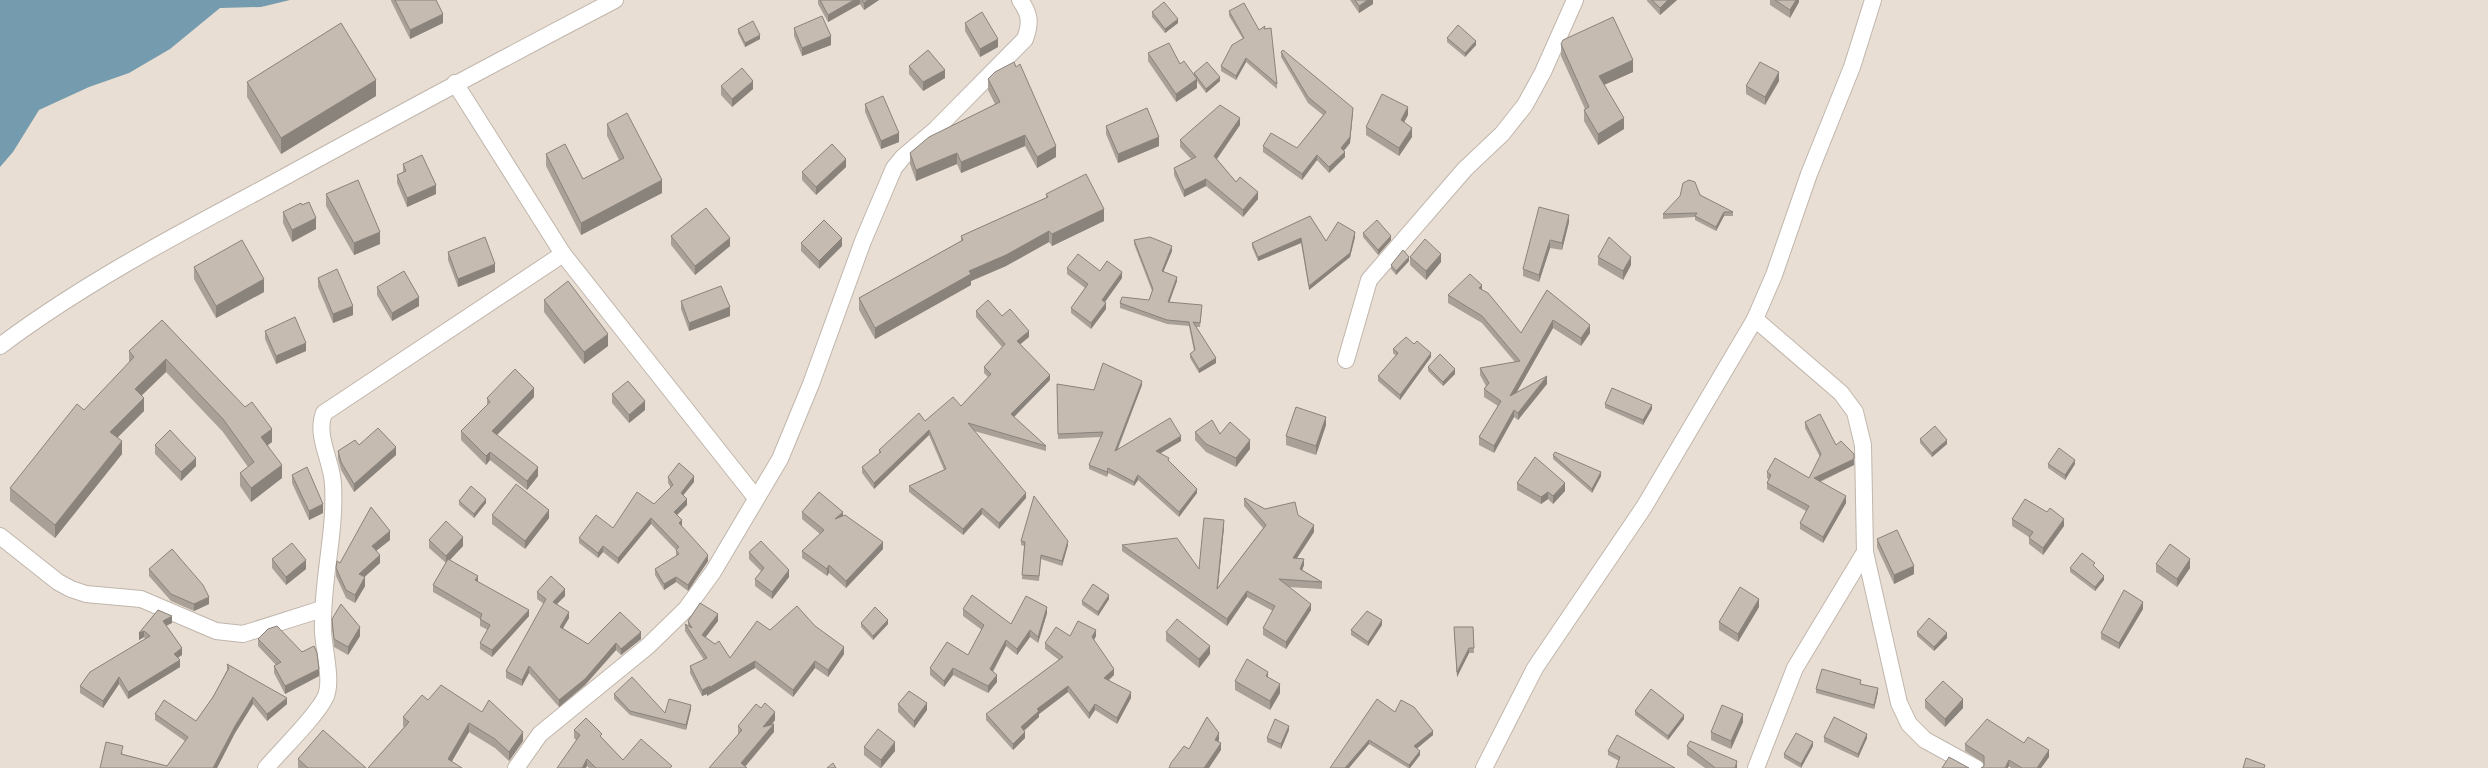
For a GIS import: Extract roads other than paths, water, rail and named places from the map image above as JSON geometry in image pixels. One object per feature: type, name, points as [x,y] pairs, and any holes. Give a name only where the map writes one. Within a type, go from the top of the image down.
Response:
[{"type":"street","points":[[0,346],[70,298],[139,255],[455,84],[615,0]]},
{"type":"street","points":[[516,768],[532,744],[549,725],[648,646],[686,609],[713,572],[780,459],[811,384],[863,240],[894,168],[903,157],[936,129],[1025,39],[1030,27],[1028,12],[1020,0]]},
{"type":"street","points":[[1346,360],[1369,280],[1376,270],[1414,230],[1465,169],[1502,134],[1525,105],[1544,72],[1575,0]]},
{"type":"street","points":[[1484,768],[1535,668],[1644,507],[1755,319],[1774,275],[1809,174],[1852,67],[1873,0]]},
{"type":"street","points":[[455,84],[563,254],[756,498]]},
{"type":"street","points":[[266,768],[326,698],[329,680],[325,656],[322,609],[335,509],[333,475],[321,431],[321,421],[324,413],[563,254]]},
{"type":"street","points":[[1755,319],[1841,393],[1855,412],[1863,445],[1865,552],[1899,703],[1909,724],[1925,740],[1976,768]]},
{"type":"street","points":[[0,536],[58,582],[71,590],[86,594],[141,599],[216,631],[243,634],[322,609]]},
{"type":"street","points":[[1756,768],[1795,668],[1865,552]]},
{"type":"water","points":[[0,0],[290,0],[261,7],[220,8],[170,49],[129,73],[89,87],[39,110],[13,152],[0,167]]}]
